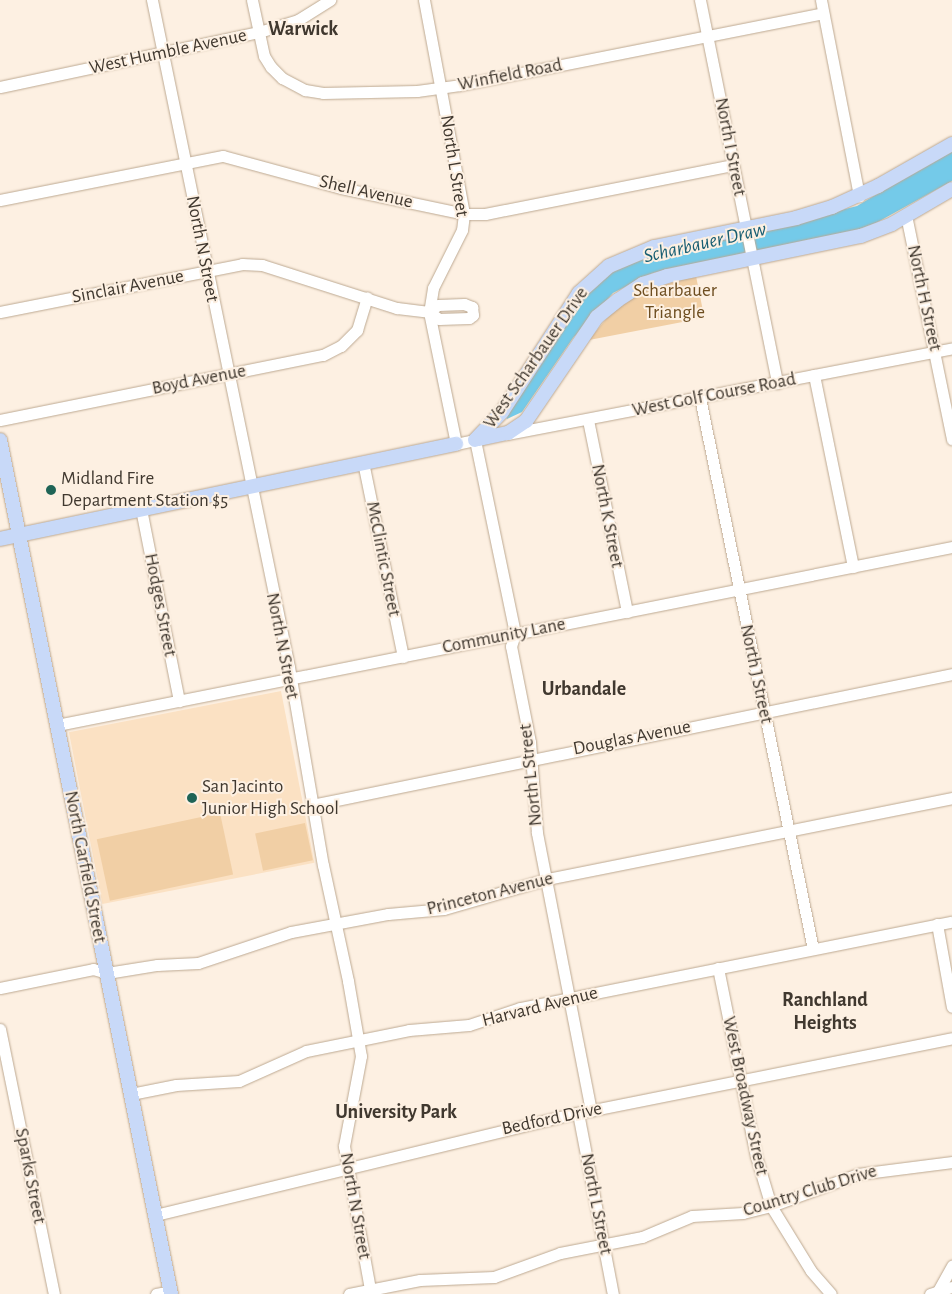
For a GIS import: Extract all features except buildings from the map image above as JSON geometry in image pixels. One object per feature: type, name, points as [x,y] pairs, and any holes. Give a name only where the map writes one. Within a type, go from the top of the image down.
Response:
[{"type":"main road","name":"West Scharbauer Drive","points":[[475,440],[496,420],[579,293],[597,275],[627,257],[654,247],[746,231],[796,218],[859,196],[952,144]]},
{"type":"main road","name":"West Scharbauer Drive","points":[[475,440],[508,433],[526,421],[597,318],[630,291],[668,276],[751,257],[861,236],[906,215],[952,189]]},
{"type":"main road","name":"North Garfield Street","points":[[0,440],[171,1293]]},
{"type":"main road","points":[[0,539],[250,485],[456,444]]},
{"type":"street","name":"North N Street","points":[[152,0],[290,679],[312,805],[337,924],[358,1040],[360,1070],[344,1146],[370,1292]]},
{"type":"street","name":"Winfield Road","points":[[252,0],[264,56],[271,67],[282,78],[305,90],[324,93],[441,88],[823,13]]},
{"type":"street","name":"West Humble Avenue","points":[[0,87],[163,55],[259,32],[298,20],[330,0]]},
{"type":"street","name":"North L Street","points":[[424,0],[464,214],[462,230],[433,288],[430,312],[456,444]]},
{"type":"street","name":"North I Street","points":[[700,0],[776,383]]},
{"type":"street","points":[[821,0],[859,196]]},
{"type":"street","name":"Shell Avenue","points":[[0,200],[185,162],[236,157],[341,188],[464,214],[485,214],[733,165]]},
{"type":"street","name":"North H Street","points":[[906,215],[952,440]]},
{"type":"street","name":"Sinclair Avenue","points":[[0,312],[242,264],[262,265],[396,308],[430,312]]},
{"type":"street","name":"Boyd Avenue","points":[[0,420],[323,355],[341,346],[357,330],[367,298]]},
{"type":"street","name":"West Golf Course Road","points":[[456,444],[588,420],[952,348]]},
{"type":"street","points":[[814,375],[853,567]]},
{"type":"street","name":"North J Street","points":[[700,398],[813,950]]},
{"type":"street","name":"North K Street","points":[[588,420],[626,612]]},
{"type":"street","name":"North L Street","points":[[475,440],[515,634],[511,646],[532,758],[537,833],[591,1111]]},
{"type":"street","name":"McClintic Street","points":[[364,462],[403,656]]},
{"type":"street","name":"Hodges Street","points":[[141,509],[180,701]]},
{"type":"street","name":"Community Lane","points":[[56,725],[952,548]]},
{"type":"street","name":"Douglas Avenue","points":[[312,805],[532,758],[952,674]]},
{"type":"street","name":"Princeton Avenue","points":[[0,988],[92,969],[107,973],[213,960],[264,940],[388,914],[444,909],[547,879],[952,798]]},
{"type":"street","name":"Harvard Avenue","points":[[131,1094],[176,1086],[239,1081],[306,1051],[409,1030],[469,1025],[520,1008],[952,922]]},
{"type":"street","points":[[937,924],[952,1007]]},
{"type":"street","name":"West Broadway Street","points":[[718,968],[756,1156],[770,1206],[811,1271],[831,1294]]},
{"type":"street","name":"Sparks Street","points":[[0,1029],[54,1294]]},
{"type":"street","name":"Bedford Drive","points":[[156,1215],[348,1171],[436,1145],[578,1113],[952,1038]]},
{"type":"street","name":"North L Street","points":[[578,1113],[613,1294]]},
{"type":"street","name":"Country Club Drive","points":[[349,1294],[370,1292],[420,1280],[494,1277],[560,1253],[642,1237],[692,1216],[743,1213],[770,1206],[858,1174],[952,1162]]},
{"type":"street","points":[[934,1292],[952,1266]]},
{"type":"street","points":[[934,1292],[952,1287]]},
{"type":"street","points":[[156,1294],[171,1293]]},
{"type":"shaded area","name":"San Jacinto Junior High School","points":[[281,691],[314,863],[102,904],[69,732]]},
{"type":"green space","name":"Scharbauer Triangle","points":[[696,276],[703,311],[698,319],[589,340],[611,313],[639,292]]},
{"type":"green space","points":[[220,813],[233,875],[110,901],[97,839]]},
{"type":"green space","points":[[305,823],[313,860],[263,871],[255,834]]},
{"type":"water","name":"Scharbauer Draw","points":[[952,149],[952,181],[876,223],[838,237],[653,273],[613,293],[573,338],[522,412],[507,419],[504,415],[580,301],[612,272],[644,255],[736,236],[756,236],[758,231],[857,206]]},
{"type":"place","name":"Midland Fire Department Station $5","points":[[51,490]]},
{"type":"place","name":"San Jacinto Junior High School","points":[[192,798]]},
{"type":"district","name":"Warwick","points":[[303,29]]},
{"type":"district","name":"Urbandale","points":[[584,689]]},
{"type":"district","name":"Ranchland Heights","points":[[825,1012]]},
{"type":"district","name":"University Park","points":[[396,1112]]}]
